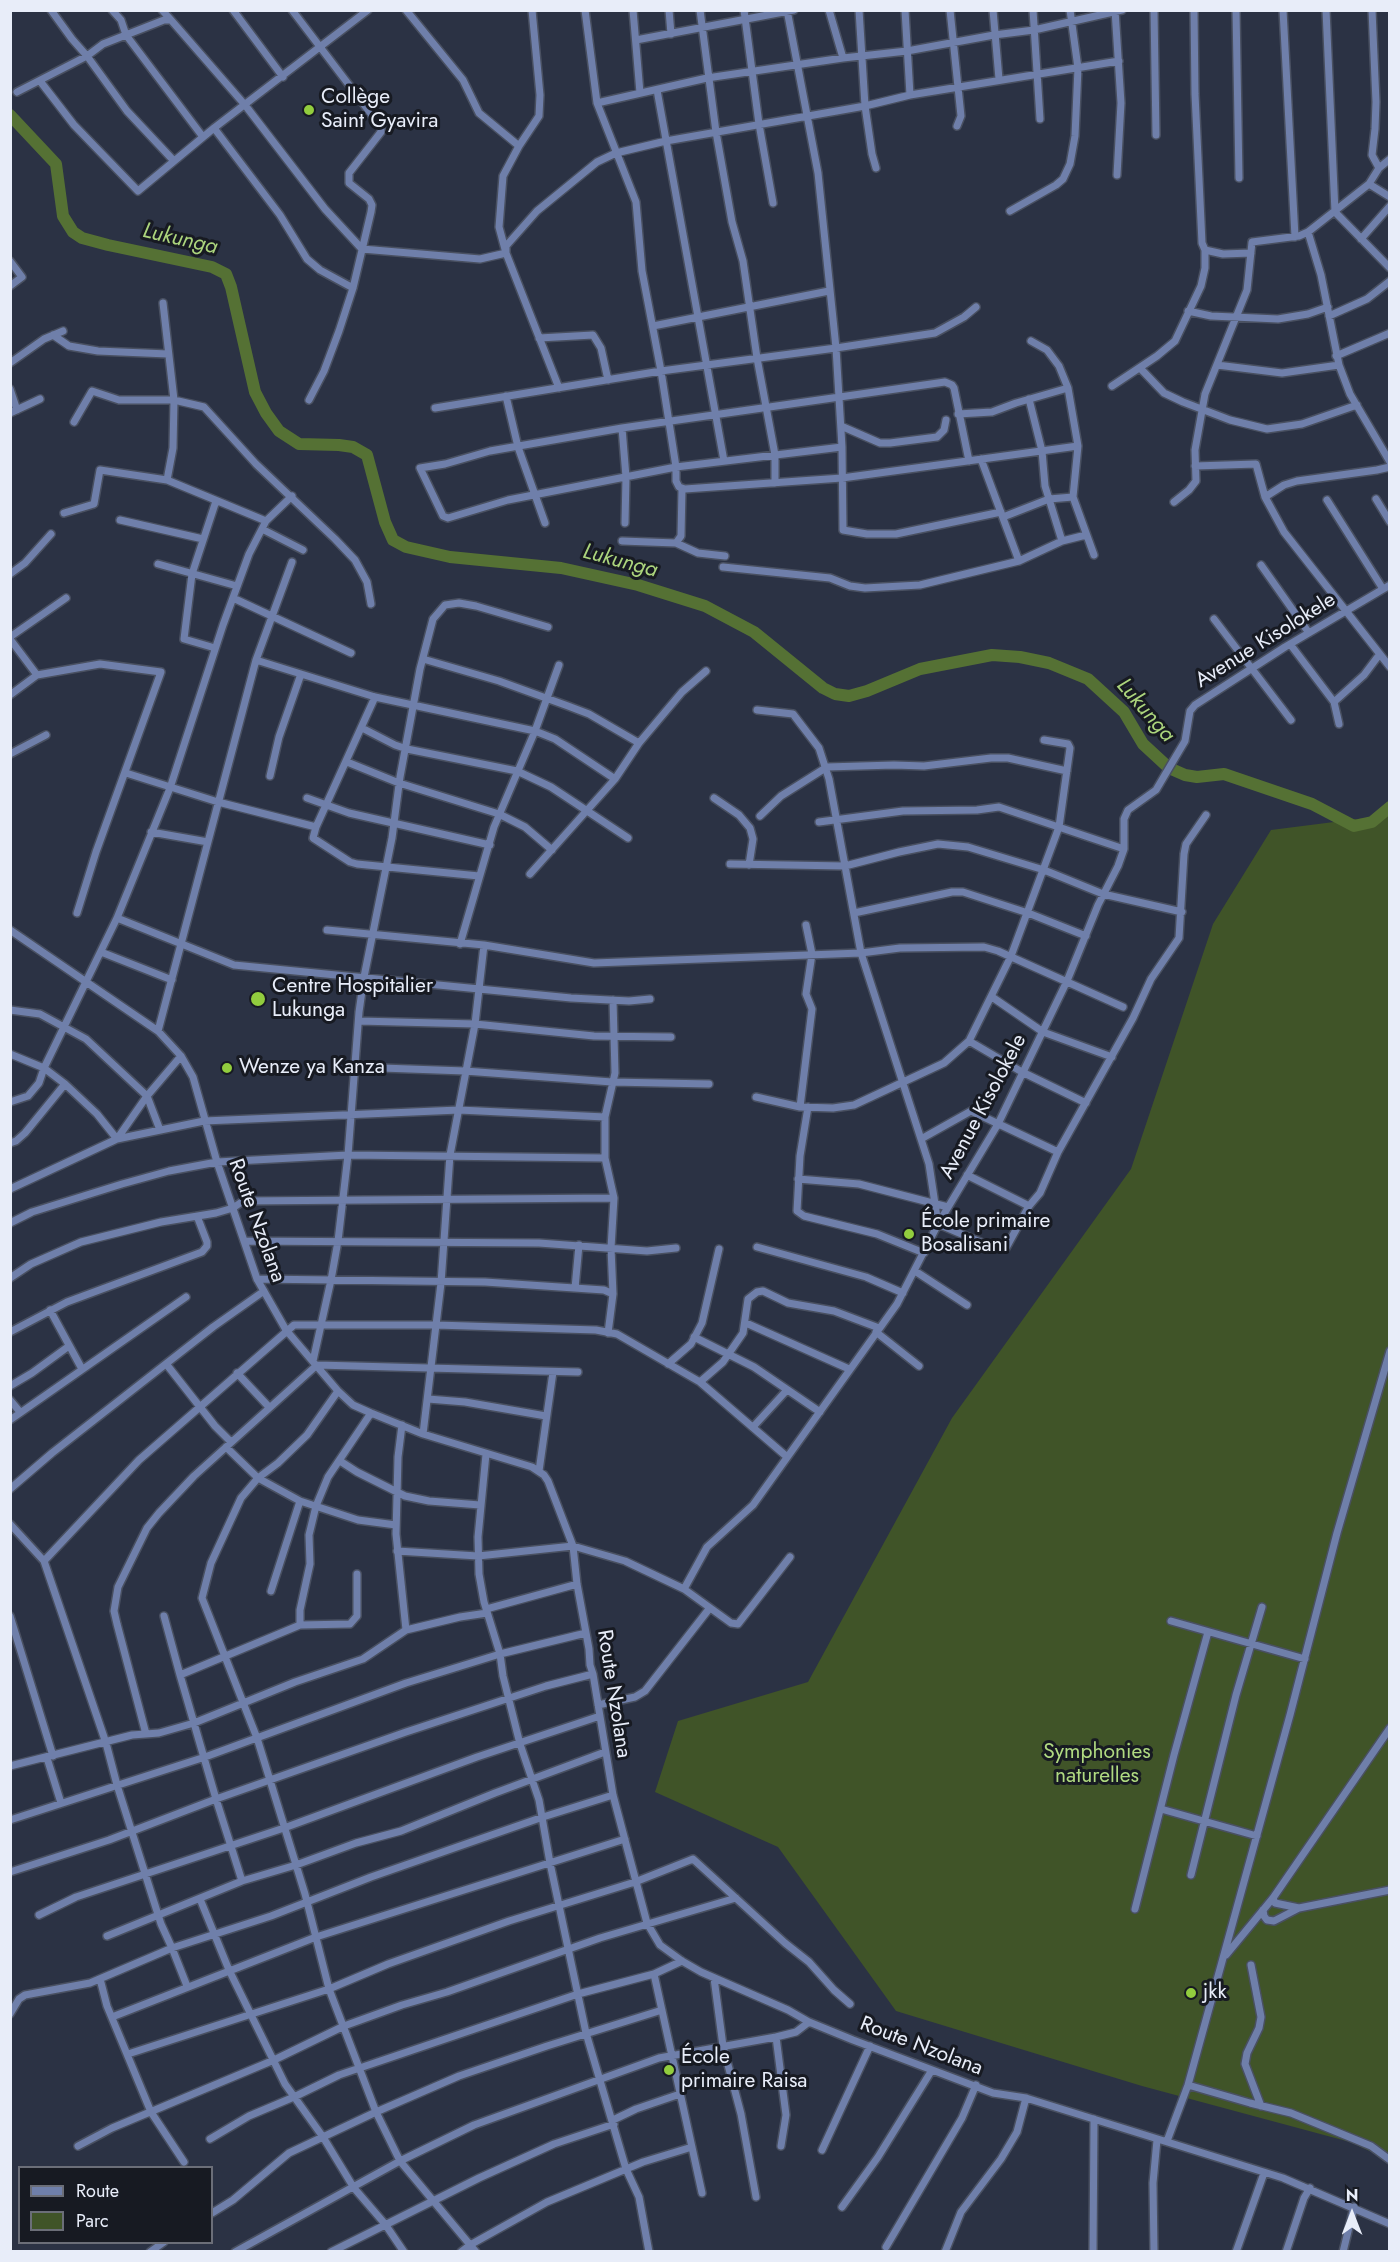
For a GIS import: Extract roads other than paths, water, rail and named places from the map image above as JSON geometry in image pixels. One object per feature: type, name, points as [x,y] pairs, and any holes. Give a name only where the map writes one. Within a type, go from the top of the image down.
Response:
[{"type":"street","points":[[51,10],[127,111],[174,160]]},
{"type":"street","points":[[112,10],[121,20],[126,35],[203,137]]},
{"type":"street","points":[[162,10],[245,105],[325,209],[362,249],[480,260],[506,253]]},
{"type":"street","points":[[233,10],[283,77]]},
{"type":"street","points":[[292,10],[381,127],[381,132],[349,173],[349,183],[369,199],[372,205],[353,288],[333,349],[309,400]]},
{"type":"street","points":[[40,81],[75,125],[138,191],[214,128],[368,10]]},
{"type":"street","points":[[406,10],[463,81],[479,113],[519,146]]},
{"type":"street","points":[[532,10],[540,96],[539,116],[502,176],[499,227],[506,253],[559,388]]},
{"type":"street","points":[[585,10],[597,103],[636,202],[642,272],[662,371],[676,481],[682,489],[681,536],[676,543]]},
{"type":"street","points":[[633,10],[640,93]]},
{"type":"street","points":[[669,10],[671,34]]},
{"type":"street","points":[[700,10],[707,78],[716,132],[732,222],[743,261],[757,358],[775,455],[775,483]]},
{"type":"street","points":[[744,10],[751,71],[773,203]]},
{"type":"street","points":[[829,10],[843,58]]},
{"type":"street","points":[[859,10],[866,106],[876,168]]},
{"type":"street","points":[[905,10],[910,96]]},
{"type":"street","points":[[950,10],[961,116],[957,126]]},
{"type":"street","points":[[993,10],[999,79]]},
{"type":"street","points":[[1033,10],[1039,75],[1040,119]]},
{"type":"street","points":[[1010,211],[1056,185],[1063,179],[1070,164],[1075,136],[1078,68],[1070,10]]},
{"type":"street","points":[[1154,10],[1156,135]]},
{"type":"street","points":[[1112,386],[1175,341],[1201,286],[1205,268],[1195,94],[1194,10]]},
{"type":"street","points":[[1236,10],[1239,178]]},
{"type":"street","points":[[1283,10],[1294,237]]},
{"type":"street","points":[[1326,10],[1335,212],[1389,267]]},
{"type":"street","points":[[1372,10],[1376,102],[1372,155],[1379,168]]},
{"type":"street","points":[[636,40],[789,11],[818,172],[836,348],[842,447],[843,530],[867,534],[896,534],[1002,514],[1049,499],[1073,497]]},
{"type":"street","points":[[597,103],[707,78],[907,51],[1034,30],[1117,11],[1121,103],[1117,175]]},
{"type":"street","points":[[17,92],[87,56],[103,44],[164,20],[171,20]]},
{"type":"street","points":[[506,253],[506,246],[537,211],[597,162],[616,153],[666,141],[808,117],[999,79],[1039,75],[1119,60]]},
{"type":"street","points":[[657,90],[724,461]]},
{"type":"street","points":[[214,128],[280,215],[308,259],[320,270],[353,288]]},
{"type":"street","points":[[1174,502],[1196,481],[1195,466],[1205,394],[1247,290],[1252,242],[1294,237],[1308,232],[1369,184],[1379,168],[1389,159]]},
{"type":"street","points":[[1369,184],[1389,197]]},
{"type":"street","points":[[1361,239],[1389,206]]},
{"type":"street","points":[[1308,232],[1328,306],[1336,357],[1350,394],[1389,462]]},
{"type":"street","points":[[1205,250],[1223,254],[1251,253]]},
{"type":"street","points":[[10,261],[22,277],[10,286]]},
{"type":"street","points":[[1329,316],[1366,299],[1389,281]]},
{"type":"street","points":[[653,326],[829,291]]},
{"type":"street","points":[[163,303],[174,400],[173,448],[167,480]]},
{"type":"street","points":[[435,408],[662,371],[935,333],[964,317],[976,306]]},
{"type":"street","points":[[1188,311],[1211,316],[1278,319],[1308,314],[1328,306]]},
{"type":"street","points":[[10,363],[44,339],[63,331]]},
{"type":"street","points":[[1336,357],[1389,333]]},
{"type":"street","points":[[53,335],[69,346],[98,351],[168,354]]},
{"type":"street","points":[[539,338],[593,335],[601,348],[608,380]]},
{"type":"street","points":[[1031,341],[1047,350],[1059,366],[1068,388],[1077,446],[1073,497],[1094,555]]},
{"type":"street","points":[[1217,365],[1282,373],[1339,365]]},
{"type":"street","points":[[1140,368],[1164,393],[1230,420],[1267,429],[1302,424],[1357,405]]},
{"type":"street","points":[[842,447],[676,467],[536,495],[448,518],[442,516],[420,468],[445,464],[490,451],[622,428],[945,382],[954,388],[969,461]]},
{"type":"street","points":[[958,414],[992,412],[1068,388]]},
{"type":"street","points":[[10,389],[14,412],[40,399]]},
{"type":"street","points":[[74,422],[92,391],[119,400],[174,400],[204,407],[256,464],[292,496],[355,560],[368,582],[372,604]]},
{"type":"street","points":[[506,396],[518,447],[545,523]]},
{"type":"street","points":[[1029,399],[1042,451],[1045,486],[1062,541]]},
{"type":"street","points":[[841,426],[880,443],[890,443],[937,437],[944,430],[946,420]]},
{"type":"street","points":[[622,428],[626,477],[625,523]]},
{"type":"street","points":[[682,489],[842,478],[1077,446]]},
{"type":"street","points":[[981,459],[1019,561]]},
{"type":"street","points":[[1195,466],[1256,464],[1265,497],[1284,532],[1347,610],[1389,667]]},
{"type":"street","points":[[1265,497],[1284,485],[1297,481],[1389,467]]},
{"type":"street","points":[[64,513],[94,504],[100,470],[167,480],[266,521]]},
{"type":"street","points":[[10,1102],[33,1092],[117,918],[170,788],[215,648],[249,554],[266,521],[292,496]]},
{"type":"street","points":[[1376,499],[1389,522]]},
{"type":"street","points":[[1327,500],[1386,587]]},
{"type":"street","points":[[215,648],[184,639],[192,574],[216,501]]},
{"type":"street","points":[[120,520],[203,539]]},
{"type":"street","points":[[262,529],[303,550]]},
{"type":"street","points":[[10,574],[25,563],[51,534]]},
{"type":"street","points":[[723,567],[830,578],[850,586],[865,588],[920,585],[1019,561],[1062,541],[1086,535]]},
{"type":"street","points":[[622,541],[625,543],[676,543],[698,553],[725,556]]},
{"type":"street","points":[[158,1031],[256,660],[292,562]]},
{"type":"street","points":[[158,564],[237,586]]},
{"type":"street","points":[[1261,565],[1309,633]]},
{"type":"street","name":"Avenue Kisolokele","points":[[684,1589],[707,1547],[753,1505],[903,1293],[938,1224],[998,1124],[1068,981],[1103,894],[1119,867],[1124,849],[1124,819],[1128,810],[1155,790],[1169,768],[1185,741],[1190,711],[1195,705],[1290,644],[1386,587]]},
{"type":"street","points":[[37,675],[12,634],[66,598]]},
{"type":"street","points":[[233,598],[351,653]]},
{"type":"street","points":[[146,1734],[114,1611],[118,1587],[147,1528],[194,1476],[315,1363],[338,1241],[364,977],[414,705],[433,619],[445,605],[459,603],[548,627]]},
{"type":"street","points":[[1214,619],[1291,720]]},
{"type":"street","points":[[1290,644],[1334,702],[1339,724]]},
{"type":"street","points":[[1334,702],[1355,684],[1379,655]]},
{"type":"street","points":[[423,659],[499,681],[589,714],[639,743]]},
{"type":"street","points":[[256,660],[375,697],[535,731],[555,739],[615,779]]},
{"type":"street","points":[[10,695],[37,675],[100,664],[161,672],[96,852],[77,913]]},
{"type":"street","points":[[460,944],[499,814],[535,731],[559,665]]},
{"type":"street","points":[[530,874],[615,779],[639,743],[682,692],[706,671]]},
{"type":"street","points":[[270,776],[279,736],[301,674]]},
{"type":"street","points":[[375,697],[316,826],[313,838],[350,862],[479,876]]},
{"type":"street","points":[[757,710],[793,714],[819,748],[827,767],[861,953],[929,1164],[938,1224],[985,1244],[1006,1248],[1029,1206],[1040,1193],[1058,1152],[1112,1057],[1151,979],[1179,938],[1186,844],[1206,815]]},
{"type":"street","points":[[362,728],[407,749],[516,771],[551,787],[628,838]]},
{"type":"street","points":[[10,754],[46,735]]},
{"type":"street","points":[[756,1097],[804,1107],[833,1108],[854,1105],[944,1062],[969,1041],[1011,956],[1059,827],[1069,746],[1044,741]]},
{"type":"street","points":[[760,816],[789,789],[827,767],[933,766],[972,759],[999,758],[1067,771]]},
{"type":"street","points":[[347,762],[399,783],[499,814],[525,827],[552,850]]},
{"type":"street","points":[[126,773],[218,802],[316,826]]},
{"type":"street","points":[[307,798],[349,813],[490,845]]},
{"type":"street","points":[[714,798],[739,815],[750,828],[753,839],[749,865]]},
{"type":"street","points":[[819,822],[903,811],[976,810],[999,807],[1124,849]]},
{"type":"street","points":[[151,832],[208,842]]},
{"type":"street","points":[[730,864],[845,867],[938,844],[968,847],[1044,870],[1103,894],[1182,912]]},
{"type":"street","points":[[854,913],[952,892],[963,892],[1028,913],[1086,936]]},
{"type":"street","points":[[117,918],[234,965],[572,998],[650,999]]},
{"type":"street","points":[[806,925],[812,954],[806,993],[812,1009],[797,1211],[800,1215],[877,1234],[924,1253]]},
{"type":"street","points":[[327,930],[484,945],[594,963],[861,953],[900,948],[984,948],[1011,956],[1123,1007]]},
{"type":"street","name":"Route Nzolana","points":[[11,931],[158,1031],[181,1056],[193,1077],[204,1121],[257,1279],[286,1330],[338,1391],[353,1405],[371,1413],[423,1434],[526,1465],[539,1471],[548,1481],[573,1546],[590,1665],[613,1795],[647,1923],[660,1945],[682,1961],[714,1978],[788,2010],[809,2022],[932,2070],[993,2093],[1026,2098],[1310,2188],[1389,2224]]},
{"type":"street","points":[[423,1434],[441,1283],[450,1155],[475,1024],[484,945]]},
{"type":"street","points":[[101,952],[172,980]]},
{"type":"street","points":[[992,997],[1043,1032],[1112,1057]]},
{"type":"street","points":[[608,1333],[613,1294],[611,1248],[614,1198],[605,1158],[605,1117],[615,1073],[612,1036],[613,1000]]},
{"type":"street","points":[[10,1010],[40,1014],[86,1039],[147,1096],[160,1130]]},
{"type":"street","points":[[358,1021],[475,1024],[612,1036],[671,1037]]},
{"type":"street","points":[[969,1041],[1022,1072],[1086,1103]]},
{"type":"street","points":[[10,1054],[44,1068],[65,1084],[97,1114],[117,1138]]},
{"type":"street","points":[[117,1138],[147,1096],[181,1056]]},
{"type":"street","points":[[354,1067],[465,1071],[612,1082],[709,1084]]},
{"type":"street","points":[[10,1143],[25,1133],[65,1084]]},
{"type":"street","points":[[10,1189],[117,1138],[204,1121],[459,1110],[605,1117]]},
{"type":"street","points":[[921,1140],[971,1111],[1058,1152]]},
{"type":"street","points":[[10,1223],[32,1212],[122,1184],[169,1171],[217,1162],[348,1155],[605,1158]]},
{"type":"street","points":[[967,1175],[1029,1206]]},
{"type":"street","points":[[798,1179],[860,1184],[948,1207]]},
{"type":"street","points":[[10,1278],[32,1264],[81,1242],[161,1222],[233,1208],[243,1201],[614,1198]]},
{"type":"street","points":[[10,1332],[50,1310],[202,1252],[207,1242],[197,1216]]},
{"type":"street","points":[[244,1241],[579,1245],[647,1251],[676,1248]]},
{"type":"street","points":[[574,1288],[579,1245]]},
{"type":"street","points":[[758,1246],[866,1277],[903,1293]]},
{"type":"street","points":[[669,1364],[691,1344],[702,1323],[719,1249]]},
{"type":"street","points":[[915,1271],[967,1305]]},
{"type":"street","points":[[257,1279],[485,1282],[604,1290],[613,1294]]},
{"type":"street","points":[[10,1489],[52,1453],[213,1327],[264,1291]]},
{"type":"street","points":[[700,1382],[728,1355],[743,1333],[748,1299],[756,1292],[764,1291],[788,1303],[834,1311],[878,1330],[919,1366]]},
{"type":"street","points":[[10,1420],[186,1297]]},
{"type":"street","points":[[50,1310],[82,1369]]},
{"type":"street","points":[[746,1323],[849,1369]]},
{"type":"street","points":[[44,1561],[124,1475],[294,1325],[436,1325],[617,1334],[700,1382],[786,1456]]},
{"type":"street","points":[[694,1337],[754,1367],[820,1412]]},
{"type":"street","points":[[10,1386],[69,1346]]},
{"type":"street","points":[[1167,2141],[1188,2085],[1305,1659],[1340,1522],[1389,1351]]},
{"type":"street","points":[[315,1363],[432,1369],[578,1372]]},
{"type":"street","points":[[167,1365],[229,1445],[258,1478],[300,1501],[358,1520],[396,1525]]},
{"type":"street","points":[[539,1471],[553,1372]]},
{"type":"street","points":[[237,1374],[269,1407]]},
{"type":"street","points":[[753,1428],[787,1390]]},
{"type":"street","points":[[338,1391],[307,1434],[278,1463],[258,1478],[241,1498],[216,1551],[202,1592],[204,1603],[257,1738],[307,1903],[329,1989],[376,2112],[400,2161],[476,2252]]},
{"type":"street","points":[[428,1399],[465,1402],[546,1416]]},
{"type":"street","points":[[10,1400],[20,1412]]},
{"type":"street","points":[[300,1625],[300,1610],[310,1564],[309,1535],[316,1506],[328,1477],[371,1413]]},
{"type":"street","points":[[402,1425],[398,1457],[396,1525],[406,1630]]},
{"type":"street","points":[[486,1454],[480,1505],[478,1556],[487,1611],[500,1654],[503,1676],[520,1744],[543,1817],[550,1863],[586,2033],[626,2169],[639,2197],[649,2252]]},
{"type":"street","points":[[340,1461],[416,1499],[480,1505]]},
{"type":"street","points":[[271,1591],[300,1501]]},
{"type":"street","points":[[10,1524],[44,1561],[106,1743],[131,1832],[158,1915],[187,1986]]},
{"type":"street","points":[[397,1551],[478,1556],[573,1546],[625,1561],[684,1589],[709,1609],[731,1623],[738,1624],[790,1557]]},
{"type":"street","points":[[180,1675],[300,1625],[345,1625],[355,1621],[357,1574]]},
{"type":"street","points":[[10,1766],[194,1723],[295,1682],[363,1659],[406,1630],[487,1611],[577,1584]]},
{"type":"street","points":[[1191,1875],[1262,1607]]},
{"type":"street","points":[[598,1705],[635,1697],[645,1690],[709,1609]]},
{"type":"street","points":[[10,1616],[61,1803]]},
{"type":"street","points":[[164,1616],[242,1881]]},
{"type":"street","points":[[1171,1621],[1305,1659]]},
{"type":"street","points":[[1135,1909],[1208,1632]]},
{"type":"street","points":[[10,1820],[205,1757],[406,1683],[500,1654],[586,1633]]},
{"type":"street","points":[[10,1872],[131,1832],[270,1779],[510,1697],[593,1674]]},
{"type":"street","points":[[39,1915],[76,1897],[284,1828],[477,1757],[600,1716]]},
{"type":"street","points":[[1223,1958],[1273,1898],[1389,1728]]},
{"type":"street","points":[[107,1936],[242,1881],[296,1865],[356,1843],[401,1831],[605,1752]]},
{"type":"street","points":[[10,2014],[19,1999],[25,1995],[76,1986],[100,1979],[172,1948],[215,1936],[371,1877],[613,1795]]},
{"type":"street","points":[[1161,1809],[1257,1836]]},
{"type":"street","points":[[112,2017],[316,1937],[625,1839]]},
{"type":"street","points":[[128,2054],[329,1989],[388,1964],[635,1882],[693,1859],[809,1962],[850,2004]]},
{"type":"street","points":[[1263,1910],[1267,1920],[1274,1921],[1299,1908],[1389,1890]]},
{"type":"street","points":[[78,2146],[112,2128],[274,2060],[344,2026],[568,1948],[736,1898]]},
{"type":"street","points":[[1273,1898],[1275,1903],[1299,1908]]},
{"type":"street","points":[[200,1899],[230,1970],[294,2097],[323,2137],[354,2188],[385,2224],[404,2252]]},
{"type":"street","points":[[210,2139],[249,2116],[339,2076],[578,1994],[654,1974],[682,1961]]},
{"type":"street","points":[[1251,1965],[1261,2017],[1245,2064],[1261,2106]]},
{"type":"street","points":[[654,1974],[702,2193]]},
{"type":"street","points":[[714,1978],[723,2046],[741,2114],[756,2197]]},
{"type":"street","points":[[100,1979],[106,2006],[151,2112],[184,2162]]},
{"type":"street","points":[[213,2212],[233,2200],[289,2153],[376,2112],[459,2076],[662,2010]]},
{"type":"street","points":[[235,2252],[400,2161],[474,2126],[672,2054],[776,2037],[796,2032],[809,2022]]},
{"type":"street","points":[[776,2037],[786,2115],[781,2146]]},
{"type":"street","points":[[822,2150],[870,2046]]},
{"type":"street","points":[[842,2207],[878,2157],[932,2070]]},
{"type":"street","points":[[886,2247],[962,2118],[976,2085]]},
{"type":"street","points":[[1188,2085],[1291,2113],[1371,2146],[1389,2160]]},
{"type":"street","points":[[331,2252],[479,2178],[554,2144],[613,2122],[636,2109],[680,2094]]},
{"type":"street","points":[[945,2252],[961,2212],[1001,2159],[1017,2132],[1026,2098]]},
{"type":"street","points":[[1093,2252],[1094,2119]]},
{"type":"street","points":[[1154,2252],[1153,2182],[1157,2140]]},
{"type":"street","points":[[461,2252],[547,2202],[643,2162],[693,2147]]},
{"type":"street","points":[[1236,2252],[1264,2173]]},
{"type":"street","points":[[1286,2252],[1304,2198],[1310,2188]]},
{"type":"street","points":[[1343,2252],[1354,2207]]},
{"type":"waterway","name":"Lukunga","points":[[10,115],[56,164],[63,216],[73,232],[82,238],[212,267],[226,274],[255,392],[266,413],[279,431],[299,444],[353,447],[367,455],[385,522],[393,540],[406,547],[450,557],[561,568],[638,585],[705,606],[754,632],[823,688],[835,694],[849,696],[920,669],[992,655],[1020,657],[1049,663],[1088,679],[1124,712],[1143,744],[1169,768],[1185,775],[1197,777],[1224,774],[1312,804],[1354,826],[1372,822],[1390,807]]},
{"type":"place","name":"Collège Saint Gyavira","points":[[309,110]]},
{"type":"place","name":"Centre Hospitalier Lukunga","points":[[258,999]]},
{"type":"place","name":"Wenze ya Kanza","points":[[227,1068]]},
{"type":"place","name":"École primaire Bosalisani","points":[[909,1234]]},
{"type":"place","name":"jkk","points":[[1191,1993]]},
{"type":"place","name":"École primaire Raisa","points":[[669,2070]]},
{"type":"park label","name":"Symphonies naturelles","points":[[1097,1765]]}]
